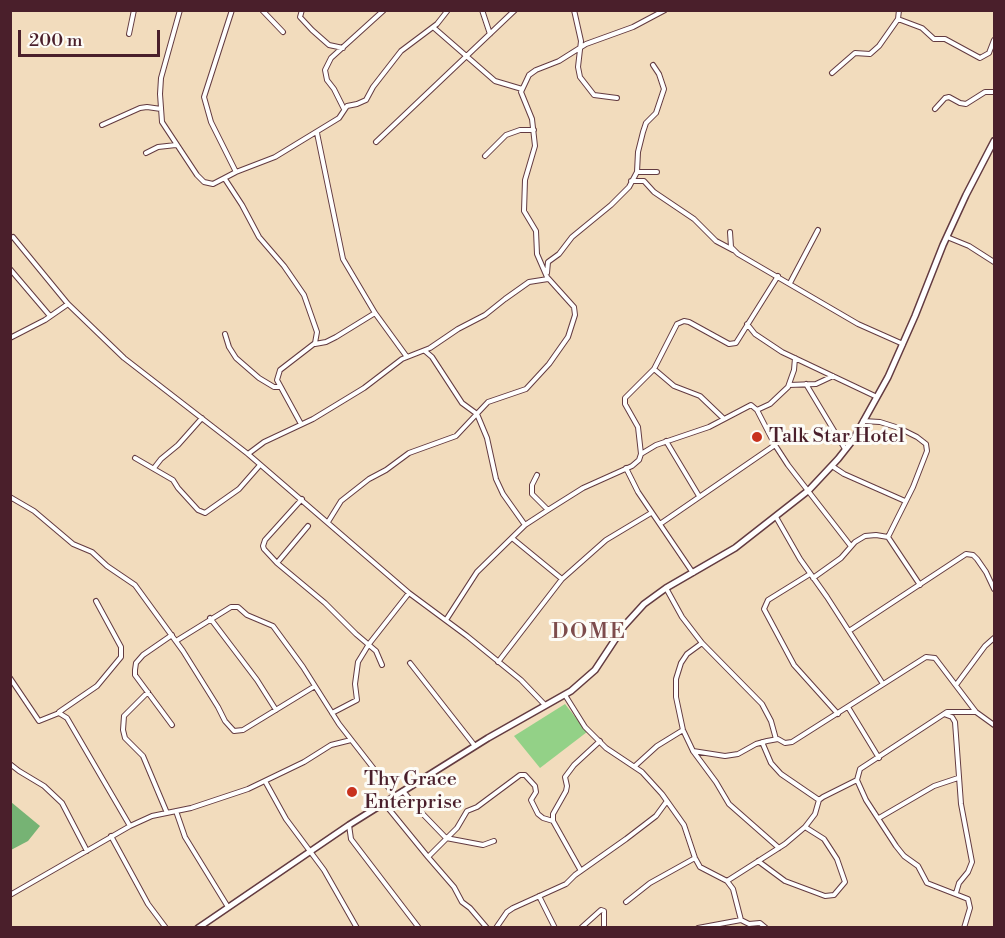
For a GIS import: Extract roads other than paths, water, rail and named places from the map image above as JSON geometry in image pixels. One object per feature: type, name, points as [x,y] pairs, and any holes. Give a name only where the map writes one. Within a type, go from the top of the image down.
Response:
[{"type":"street","points":[[129,34],[134,10]]},
{"type":"street","points":[[180,10],[161,78],[162,122],[197,175],[204,182],[213,184],[236,172],[275,157],[339,118],[347,106],[357,105],[366,100],[373,87],[401,51],[433,27],[448,10]]},
{"type":"street","points":[[232,10],[204,97],[211,122],[236,172]]},
{"type":"street","points":[[262,10],[283,33]]},
{"type":"street","points":[[302,10],[300,17],[312,30],[329,45],[343,48]]},
{"type":"street","points":[[344,109],[325,74],[331,58],[384,10]]},
{"type":"street","points":[[482,10],[490,34]]},
{"type":"street","points":[[376,142],[515,10]]},
{"type":"street","points":[[574,10],[581,47],[578,71],[584,84],[594,95],[617,98]]},
{"type":"street","points":[[328,522],[341,501],[363,483],[410,453],[456,436],[488,402],[526,389],[549,364],[568,337],[575,315],[574,308],[548,278],[537,254],[536,231],[524,212],[525,180],[534,153],[534,130],[529,108],[521,94],[522,89],[530,75],[536,70],[559,61],[581,47],[633,27],[665,10]]},
{"type":"street","points":[[832,73],[853,54],[870,54],[879,46],[898,19],[899,10]]},
{"type":"street","points":[[898,19],[922,28],[934,39],[945,39],[980,58],[989,53],[994,40]]},
{"type":"street","points":[[433,27],[495,81],[522,89]]},
{"type":"street","points":[[548,278],[548,262],[559,254],[572,237],[611,205],[637,172],[638,152],[643,132],[646,123],[656,112],[664,89],[653,65]]},
{"type":"street","points":[[935,109],[945,98],[949,97],[966,104],[985,92],[994,92]]},
{"type":"street","points":[[102,125],[140,108],[161,109]]},
{"type":"street","points":[[485,156],[506,135],[520,130],[534,130]]},
{"type":"street","points":[[316,133],[343,259],[375,313],[407,357]]},
{"type":"street","points":[[198,927],[349,825],[475,746],[565,695],[595,669],[640,607],[666,588],[735,548],[809,490],[845,449],[877,397],[903,344],[966,195],[994,141]]},
{"type":"street","points":[[146,153],[158,147],[176,145]]},
{"type":"street","points":[[637,172],[657,172]]},
{"type":"street","points":[[225,179],[259,237],[284,266],[304,295],[317,332],[315,344]]},
{"type":"street","points":[[632,181],[644,181],[654,192],[694,219],[716,241],[790,283],[799,291],[858,324],[903,344]]},
{"type":"street","points":[[790,283],[818,230]]},
{"type":"street","points":[[730,232],[730,244],[733,250]]},
{"type":"street","points":[[13,237],[68,304],[124,358],[248,454],[409,593],[446,620],[536,694],[545,706]]},
{"type":"street","points":[[947,237],[969,246],[994,262]]},
{"type":"street","points":[[10,269],[50,316]]},
{"type":"street","points":[[446,620],[471,578],[525,525],[583,488],[639,460],[641,454],[639,427],[624,401],[628,394],[654,369],[680,322],[688,322],[729,344],[736,343],[778,276]]},
{"type":"street","points":[[248,454],[264,442],[364,388],[407,357],[425,351],[458,329],[485,315],[505,298],[530,282],[548,278]]},
{"type":"street","points":[[10,338],[68,304]]},
{"type":"street","points":[[301,424],[277,380],[280,370],[315,344],[336,337],[375,313]]},
{"type":"street","points":[[747,324],[755,334],[795,358],[877,397]]},
{"type":"street","points":[[225,334],[236,358],[259,378],[274,387],[280,387]]},
{"type":"street","points":[[425,351],[432,357],[462,403],[477,414],[486,438],[495,479],[525,525]]},
{"type":"street","points":[[756,410],[770,404],[789,386],[795,358]]},
{"type":"street","points":[[654,369],[674,386],[700,396],[724,418]]},
{"type":"street","points":[[789,386],[816,384],[833,376]]},
{"type":"street","points":[[806,384],[845,449]]},
{"type":"street","points":[[641,454],[656,445],[708,427],[751,405],[775,445],[850,545]]},
{"type":"street","points":[[154,468],[202,418]]},
{"type":"street","points":[[863,421],[880,422],[899,428],[926,444],[927,451],[913,487],[888,537]]},
{"type":"street","points":[[666,441],[699,496]]},
{"type":"street","points":[[660,524],[775,445]]},
{"type":"street","points":[[135,458],[173,480],[183,494],[204,513],[239,489],[260,465]]},
{"type":"street","points":[[832,466],[844,474],[905,501]]},
{"type":"street","points":[[626,468],[630,480],[651,513],[693,573]]},
{"type":"street","points":[[537,475],[532,485],[532,494],[548,510]]},
{"type":"street","points":[[10,497],[34,511],[73,544],[93,552],[107,566],[131,581],[172,635],[234,731],[243,730],[315,686]]},
{"type":"street","points":[[302,499],[264,543],[264,549],[369,644],[378,653],[382,665]]},
{"type":"street","points":[[498,662],[562,579],[606,540],[651,513]]},
{"type":"street","points":[[776,517],[883,684]]},
{"type":"street","points":[[277,563],[308,526]]},
{"type":"street","points":[[838,714],[794,665],[764,609],[768,600],[841,558],[850,545],[866,536],[888,537]]},
{"type":"street","points":[[888,537],[920,585]]},
{"type":"street","points":[[512,538],[562,579]]},
{"type":"street","points":[[849,631],[968,554],[973,555],[986,572],[994,589]]},
{"type":"street","points":[[666,588],[682,616],[702,643],[762,704],[771,721],[776,740]]},
{"type":"street","points":[[332,713],[357,700],[355,684],[358,664],[369,644],[409,593]]},
{"type":"street","points":[[10,678],[39,721],[59,713],[96,686],[121,657],[121,647],[96,602]]},
{"type":"street","points":[[176,641],[210,618],[234,606],[273,626],[351,740],[395,796]]},
{"type":"street","points":[[210,618],[257,680],[276,710]]},
{"type":"street","points":[[172,635],[143,655],[136,663],[135,675],[172,725]]},
{"type":"street","points":[[956,685],[985,646],[994,638]]},
{"type":"street","points":[[702,643],[687,654],[681,663],[676,679],[676,697],[683,730],[693,751],[729,804],[779,848]]},
{"type":"street","points":[[693,751],[732,756],[762,742],[776,740],[792,742],[920,660],[930,657],[940,664],[976,712],[994,725]]},
{"type":"street","points":[[410,663],[475,746]]},
{"type":"street","points":[[148,692],[124,716],[123,730],[125,738],[143,756],[167,813]]},
{"type":"street","points":[[565,695],[580,722],[606,748],[635,766],[656,785],[684,825],[700,867],[727,881],[733,889],[741,920]]},
{"type":"street","points":[[848,707],[879,758]]},
{"type":"street","points":[[964,927],[969,903],[966,897],[927,883],[918,867],[896,846],[866,800],[857,780],[860,770],[947,712],[976,712]]},
{"type":"street","points":[[59,713],[68,718],[130,826]]},
{"type":"street","points":[[944,714],[952,717],[955,723],[961,804],[972,862],[968,872],[959,883],[956,893]]},
{"type":"street","points":[[635,766],[657,746],[683,730]]},
{"type":"street","points":[[10,895],[111,836],[147,818],[232,795],[265,781],[331,746],[351,740]]},
{"type":"street","points":[[581,871],[553,821],[552,814],[567,786],[565,777],[574,765],[600,741]]},
{"type":"street","points":[[762,742],[771,763],[781,774],[819,800]]},
{"type":"street","points":[[10,764],[44,786],[62,803],[87,851]]},
{"type":"street","points":[[428,857],[460,824],[467,811],[477,807],[523,774],[535,786],[536,792],[531,800],[539,815],[553,821]]},
{"type":"street","points":[[879,818],[934,786],[958,777]]},
{"type":"street","points":[[727,881],[779,848],[805,827],[815,814],[819,800],[836,789],[857,780]]},
{"type":"street","points":[[265,781],[286,819],[339,894],[357,927]]},
{"type":"street","points":[[403,791],[446,838],[483,845],[494,841]]},
{"type":"street","points":[[496,927],[507,912],[513,908],[566,884],[656,816],[667,801]]},
{"type":"street","points":[[384,803],[454,887],[462,902],[487,927]]},
{"type":"street","points":[[176,811],[185,837],[228,907]]},
{"type":"street","points":[[349,825],[351,839],[363,857],[419,927]]},
{"type":"street","points":[[758,861],[777,876],[796,885],[825,896],[834,895],[845,882],[837,859],[824,839],[805,827]]},
{"type":"street","points":[[111,836],[148,904],[166,927]]},
{"type":"street","points":[[626,902],[650,883],[695,858]]},
{"type":"street","points":[[539,896],[555,927]]},
{"type":"street","points":[[582,927],[601,910],[604,911],[604,927]]},
{"type":"street","points":[[698,927],[741,920],[749,924],[760,923],[766,927]]},
{"type":"place","name":"Talk Star Hotel","points":[[757,437]]},
{"type":"place","name":"Thy Grace Enterprise","points":[[352,792]]},
{"type":"district","name":"DOME","points":[[589,633]]}]
